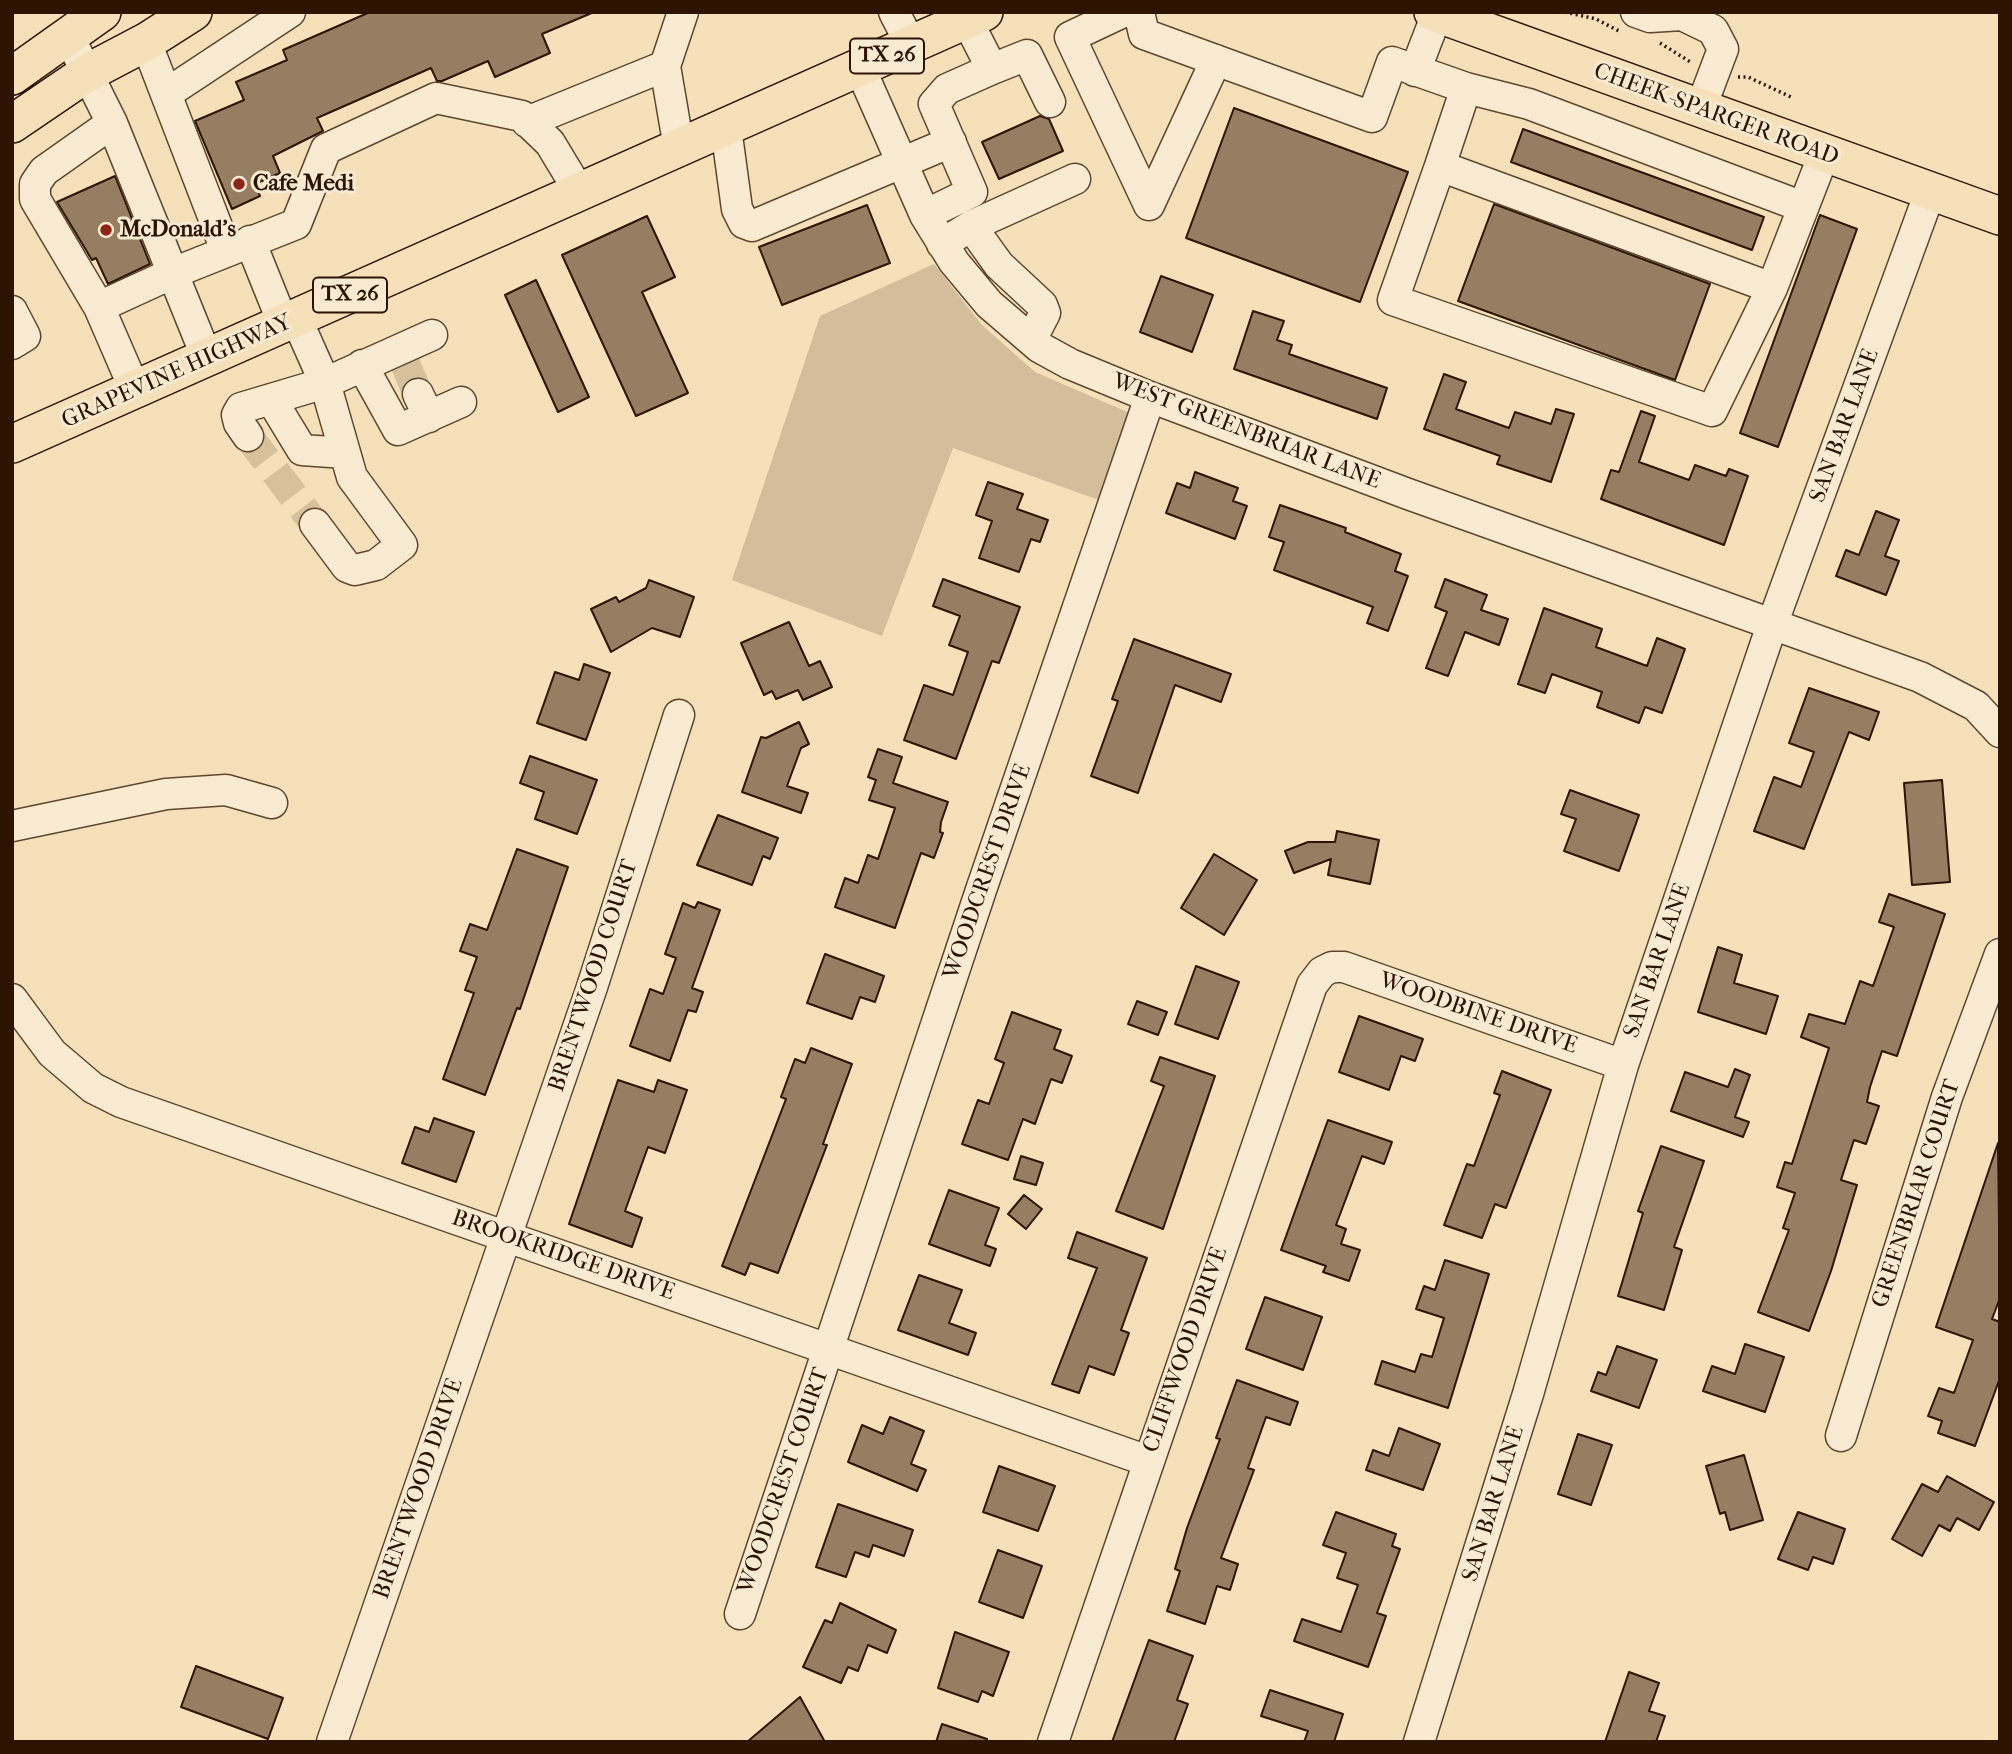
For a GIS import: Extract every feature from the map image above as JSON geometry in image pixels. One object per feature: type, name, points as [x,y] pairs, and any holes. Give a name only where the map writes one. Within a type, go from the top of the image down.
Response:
[{"type":"main road","points":[[12,76],[102,12]]},
{"type":"main road","points":[[12,124],[87,73],[146,42],[193,12]]},
{"type":"main road","name":"CHEEK-SPARGER ROAD","points":[[1435,13],[2000,216]]},
{"type":"main road","name":"TX 26","points":[[683,146],[911,45],[960,18]]},
{"type":"main road","name":"GRAPEVINE HIGHWAY","points":[[12,444],[683,146]]},
{"type":"street","points":[[166,93],[290,12]]},
{"type":"street","points":[[683,12],[666,66],[683,146]]},
{"type":"street","points":[[894,12],[911,45]]},
{"type":"street","points":[[1123,12],[1070,37],[1149,205],[1216,60]]},
{"type":"street","points":[[1139,12],[1144,34],[1372,117],[1392,62],[1466,88],[1529,104],[1803,207]]},
{"type":"street","points":[[1415,71],[1435,13]]},
{"type":"street","points":[[1630,23],[1650,17],[1682,15],[1713,30],[1723,48],[1700,110]]},
{"type":"street","points":[[960,18],[992,69]]},
{"type":"street","points":[[68,35],[112,123],[207,358]]},
{"type":"street","points":[[146,42],[166,93],[238,246],[290,322],[325,383],[352,477],[401,545],[376,565],[355,570],[347,567],[315,524]]},
{"type":"street","points":[[925,215],[972,192],[934,104],[947,89],[1027,55],[1050,103]]},
{"type":"street","points":[[527,121],[666,66]]},
{"type":"street","name":"WEST GREENBRIAR LANE","points":[[860,68],[925,215],[942,244],[989,304],[1031,340],[1070,364],[1408,494],[1773,622],[1920,677],[1976,706],[2000,732]]},
{"type":"street","points":[[1466,88],[1393,300],[1712,411],[1772,288],[1824,154]]},
{"type":"street","points":[[99,307],[173,273],[296,224],[326,149],[436,98],[522,116],[550,143],[579,191]]},
{"type":"street","points":[[112,123],[44,171],[35,184],[35,199],[99,307],[135,390]]},
{"type":"street","points":[[726,128],[737,209],[744,222],[752,226],[951,142]]},
{"type":"street","points":[[1440,166],[1772,288]]},
{"type":"street","points":[[942,244],[971,226],[1075,179]]},
{"type":"street","name":"SAN BAR LANE","points":[[1419,1742],[1528,1394],[1623,1066],[1773,622],[1930,192]]},
{"type":"street","points":[[971,226],[999,265],[1042,305],[1045,313],[1031,340]]},
{"type":"street","points":[[12,311],[25,336],[12,344]]},
{"type":"street","points":[[248,436],[237,415],[241,408],[325,383],[362,365],[401,355],[432,335]]},
{"type":"street","points":[[362,365],[398,430],[423,406],[461,402]]},
{"type":"street","name":"WOODCREST DRIVE","points":[[830,1348],[981,890],[1150,397]]},
{"type":"street","points":[[271,399],[302,450],[345,453]]},
{"type":"street","name":"BRENTWOOD COURT","points":[[507,1236],[592,987],[679,715]]},
{"type":"street","points":[[12,826],[166,794],[226,790],[272,803]]},
{"type":"street","name":"GREENBRIAR COURT","points":[[1841,1436],[1947,1097],[2000,954]]},
{"type":"street","name":"WOODBINE DRIVE","points":[[1332,967],[1344,967],[1623,1066]]},
{"type":"street","name":"CLIFFWOOD DRIVE","points":[[1053,1742],[1312,985],[1322,972],[1332,967]]},
{"type":"street","name":"BROOKRIDGE DRIVE","points":[[12,999],[52,1053],[93,1088],[121,1102],[1148,1461]]},
{"type":"street","name":"BRENTWOOD DRIVE","points":[[331,1742],[507,1236]]},
{"type":"street","name":"WOODCREST COURT","points":[[740,1614],[830,1348]]},
{"type":"path","points":[[1565,12],[1630,23]]},
{"type":"path","points":[[1650,40],[1663,43],[1702,69],[1733,78],[1748,77],[1791,97]]},
{"type":"shaded area","points":[[934,264],[982,325],[1035,372],[1132,414],[1099,500],[953,448],[882,636],[732,580],[820,316]]},
{"type":"building","points":[[370,12],[594,12],[542,34],[550,53],[495,77],[488,61],[442,81],[437,81],[431,68],[317,118],[323,131],[273,156],[280,173],[255,184],[260,196],[232,209],[195,121],[244,100],[236,82],[287,60],[283,50]]},
{"type":"building","points":[[1234,108],[1408,172],[1360,302],[1186,238]]},
{"type":"building","points":[[1040,116],[1049,119],[1063,151],[999,179],[982,142]]},
{"type":"building","points":[[1523,129],[1764,217],[1752,250],[1511,162]]},
{"type":"building","points":[[115,176],[150,264],[108,284],[96,258],[92,260],[57,202]]},
{"type":"building","points":[[1494,204],[1710,284],[1675,380],[1458,301]]},
{"type":"building","points":[[867,205],[890,263],[782,305],[759,247]]},
{"type":"building","points":[[1820,215],[1857,229],[1778,447],[1740,433]]},
{"type":"building","points":[[647,216],[675,277],[642,292],[688,393],[636,416],[562,255]]},
{"type":"building","points":[[1161,276],[1213,295],[1192,352],[1140,332]]},
{"type":"building","points":[[536,280],[589,397],[558,412],[505,295]]},
{"type":"building","points":[[1253,311],[1284,321],[1277,340],[1292,345],[1289,354],[1387,388],[1377,419],[1234,369]]},
{"type":"building","points":[[1444,374],[1466,382],[1456,409],[1509,428],[1515,412],[1551,424],[1556,409],[1574,414],[1551,482],[1497,464],[1500,456],[1424,429]]},
{"type":"building","points":[[1641,411],[1655,416],[1639,462],[1689,480],[1695,465],[1726,476],[1729,469],[1748,476],[1724,545],[1601,499],[1611,470],[1619,472]]},
{"type":"building","points":[[1195,472],[1238,488],[1233,501],[1247,506],[1235,539],[1166,513],[1177,483],[1190,488]]},
{"type":"building","points":[[988,482],[1023,494],[1017,509],[1048,520],[1040,542],[1031,539],[1019,572],[979,558],[992,521],[976,515]]},
{"type":"building","points":[[1280,505],[1346,528],[1345,532],[1401,554],[1395,571],[1408,576],[1388,631],[1367,623],[1373,607],[1274,570],[1284,542],[1269,537]]},
{"type":"building","points":[[1876,511],[1899,520],[1885,556],[1899,561],[1886,595],[1836,576],[1846,550],[1859,555]]},
{"type":"building","points":[[943,579],[1020,607],[999,663],[992,661],[956,759],[904,740],[924,685],[953,695],[968,652],[949,645],[960,616],[933,606]]},
{"type":"building","points":[[1445,579],[1487,595],[1481,610],[1508,619],[1499,645],[1465,632],[1448,676],[1426,668],[1447,612],[1435,607]]},
{"type":"building","points":[[649,580],[694,597],[680,637],[652,628],[611,652],[591,609],[616,597],[619,602],[646,588]]},
{"type":"building","points":[[1544,608],[1602,629],[1596,647],[1647,666],[1657,638],[1685,649],[1662,713],[1645,707],[1639,723],[1597,707],[1602,692],[1552,674],[1545,693],[1518,684]]},
{"type":"building","points":[[789,622],[809,666],[820,661],[832,687],[803,700],[798,690],[776,699],[772,691],[764,695],[741,643]]},
{"type":"building","points":[[1134,639],[1231,674],[1221,702],[1175,685],[1138,793],[1091,776],[1118,701],[1112,699]]},
{"type":"building","points":[[584,664],[610,673],[586,740],[537,723],[555,672],[579,680]]},
{"type":"building","points":[[1809,688],[1879,712],[1869,740],[1849,732],[1804,849],[1754,831],[1774,777],[1801,787],[1814,752],[1789,743]]},
{"type":"building","points":[[799,722],[809,744],[801,748],[787,786],[808,793],[801,813],[742,792],[761,737],[766,738]]},
{"type":"building","points":[[878,749],[902,757],[893,783],[948,802],[941,822],[940,832],[943,833],[934,858],[921,853],[895,928],[835,907],[845,878],[858,883],[868,855],[878,859],[895,808],[869,800],[876,780],[868,777]]},
{"type":"building","points":[[530,756],[597,780],[577,834],[535,819],[544,792],[520,783]]},
{"type":"building","points":[[1942,780],[1950,882],[1912,885],[1904,783]]},
{"type":"building","points":[[1570,790],[1639,815],[1619,871],[1564,851],[1576,819],[1561,814]]},
{"type":"building","points":[[718,815],[778,838],[770,859],[763,856],[752,885],[697,865]]},
{"type":"building","points":[[1337,831],[1379,840],[1370,884],[1328,875],[1331,859],[1294,873],[1285,851],[1308,842],[1335,842]]},
{"type":"building","points":[[517,849],[568,867],[520,1009],[517,1008],[485,1095],[443,1079],[474,993],[465,990],[477,957],[460,951],[470,924],[487,930]]},
{"type":"building","points":[[1214,854],[1257,880],[1224,935],[1181,908]]},
{"type":"building","points":[[1889,894],[1945,914],[1897,1056],[1882,1051],[1870,1087],[1867,1102],[1879,1106],[1866,1144],[1854,1140],[1841,1180],[1857,1185],[1831,1271],[1809,1331],[1758,1312],[1789,1230],[1783,1228],[1795,1193],[1777,1187],[1785,1162],[1792,1164],[1829,1048],[1801,1037],[1809,1014],[1845,1024],[1860,981],[1873,986],[1894,927],[1879,922]]},
{"type":"building","points":[[698,902],[720,910],[692,988],[703,992],[696,1012],[688,1010],[670,1061],[630,1046],[650,989],[663,994],[676,958],[665,954],[683,903],[695,908]]},
{"type":"building","points":[[1718,947],[1742,955],[1734,983],[1778,996],[1766,1034],[1698,1012]]},
{"type":"building","points":[[825,954],[884,976],[875,1002],[860,997],[852,1019],[807,1003]]},
{"type":"building","points":[[1196,966],[1239,982],[1218,1039],[1175,1024]]},
{"type":"building","points":[[1137,1001],[1167,1012],[1158,1035],[1128,1024]]},
{"type":"building","points":[[1012,1012],[1061,1030],[1054,1049],[1072,1056],[1062,1083],[1051,1079],[1035,1124],[1023,1119],[1008,1160],[962,1144],[978,1100],[989,1104],[1004,1063],[995,1059]]},
{"type":"building","points":[[1359,1016],[1423,1039],[1415,1061],[1401,1056],[1389,1090],[1339,1072]]},
{"type":"building","points":[[811,1048],[852,1064],[823,1144],[827,1145],[778,1273],[750,1263],[745,1275],[722,1266],[786,1099],[781,1097],[795,1059],[805,1063]]},
{"type":"building","points":[[1160,1057],[1215,1076],[1163,1229],[1116,1211],[1164,1086],[1151,1081]]},
{"type":"building","points":[[1735,1069],[1750,1075],[1735,1117],[1749,1122],[1743,1137],[1671,1111],[1685,1072],[1728,1087]]},
{"type":"building","points":[[1502,1071],[1551,1090],[1506,1208],[1495,1204],[1482,1238],[1444,1225],[1467,1164],[1474,1166],[1500,1095],[1494,1093]]},
{"type":"building","points":[[618,1080],[654,1092],[658,1080],[687,1090],[665,1153],[648,1147],[625,1211],[642,1218],[632,1247],[569,1224]]},
{"type":"building","points":[[434,1118],[474,1132],[456,1182],[402,1163],[415,1127],[429,1132]]},
{"type":"building","points":[[1328,1120],[1392,1142],[1384,1164],[1362,1156],[1336,1225],[1346,1229],[1341,1244],[1360,1250],[1349,1281],[1323,1272],[1326,1266],[1281,1250]]},
{"type":"building","points":[[1998,1143],[2000,1298],[1992,1319],[2000,1322],[2000,1378],[1975,1446],[1938,1433],[1942,1421],[1928,1416],[1939,1388],[1954,1393],[1973,1340],[1936,1327]]},
{"type":"building","points":[[1661,1146],[1704,1161],[1674,1247],[1682,1250],[1664,1310],[1618,1296],[1643,1213],[1638,1211]]},
{"type":"building","points":[[1021,1156],[1043,1163],[1036,1185],[1014,1179]]},
{"type":"building","points":[[949,1190],[999,1208],[985,1245],[996,1249],[990,1266],[929,1244]]},
{"type":"building","points":[[1024,1195],[1042,1209],[1026,1229],[1008,1214]]},
{"type":"building","points":[[1077,1232],[1147,1258],[1121,1330],[1129,1333],[1114,1375],[1089,1366],[1079,1393],[1052,1384],[1097,1268],[1068,1258]]},
{"type":"building","points":[[1445,1260],[1489,1274],[1448,1408],[1375,1384],[1382,1361],[1415,1372],[1421,1354],[1432,1357],[1444,1318],[1416,1309],[1424,1286],[1435,1290]]},
{"type":"building","points":[[919,1275],[962,1290],[949,1323],[976,1333],[968,1355],[898,1330]]},
{"type":"building","points":[[1265,1297],[1322,1317],[1303,1370],[1246,1349]]},
{"type":"building","points":[[1745,1344],[1784,1357],[1765,1412],[1703,1391],[1712,1366],[1735,1374]]},
{"type":"building","points":[[1617,1346],[1657,1360],[1639,1408],[1591,1391],[1598,1372],[1606,1375]]},
{"type":"building","points":[[1237,1380],[1298,1402],[1290,1425],[1266,1417],[1248,1468],[1254,1470],[1221,1558],[1238,1564],[1230,1590],[1217,1586],[1205,1624],[1167,1611],[1180,1571],[1175,1569],[1187,1528],[1220,1439],[1216,1438]]},
{"type":"building","points":[[890,1417],[924,1431],[911,1464],[926,1470],[917,1491],[848,1462],[862,1425],[883,1434]]},
{"type":"building","points":[[1399,1428],[1440,1444],[1423,1490],[1366,1470],[1373,1450],[1389,1456]]},
{"type":"building","points":[[1578,1434],[1612,1445],[1591,1505],[1558,1494]]},
{"type":"building","points":[[1744,1455],[1763,1520],[1730,1530],[1725,1512],[1720,1514],[1706,1466]]},
{"type":"building","points":[[999,1466],[1055,1486],[1038,1531],[983,1512]]},
{"type":"building","points":[[1947,1476],[1994,1502],[1979,1530],[1957,1518],[1950,1531],[1939,1525],[1922,1556],[1892,1539],[1922,1484],[1938,1492]]},
{"type":"building","points":[[838,1504],[913,1530],[904,1556],[873,1545],[869,1557],[855,1552],[846,1577],[816,1567]]},
{"type":"building","points":[[1336,1512],[1396,1534],[1392,1546],[1400,1549],[1377,1613],[1386,1616],[1368,1667],[1294,1641],[1302,1619],[1341,1632],[1358,1585],[1337,1578],[1346,1553],[1323,1545]]},
{"type":"building","points":[[1798,1512],[1845,1529],[1833,1564],[1813,1557],[1808,1570],[1778,1559]]},
{"type":"building","points":[[998,1550],[1042,1566],[1023,1618],[979,1602]]},
{"type":"building","points":[[840,1603],[896,1630],[887,1653],[868,1645],[858,1671],[848,1667],[841,1683],[803,1667],[825,1620],[832,1623]]},
{"type":"building","points":[[955,1632],[1009,1652],[993,1696],[982,1691],[978,1702],[938,1688]]},
{"type":"building","points":[[1149,1640],[1193,1656],[1177,1700],[1188,1704],[1174,1742],[1112,1742]]},
{"type":"building","points":[[196,1666],[283,1698],[268,1739],[181,1707]]},
{"type":"building","points":[[1629,1672],[1659,1683],[1649,1711],[1665,1716],[1656,1742],[1605,1742]]},
{"type":"building","points":[[1270,1690],[1343,1714],[1334,1742],[1304,1742],[1308,1731],[1261,1716]]},
{"type":"building","points":[[800,1697],[825,1742],[747,1742]]},
{"type":"building","points":[[942,1724],[987,1739],[987,1742],[936,1742]]},
{"type":"tunnel","points":[[404,361],[418,394]]},
{"type":"tunnel","points":[[248,436],[315,524]]},
{"type":"place","name":"Cafe Medi","points":[[239,184]]},
{"type":"place","name":"McDonald's","points":[[106,230]]}]
